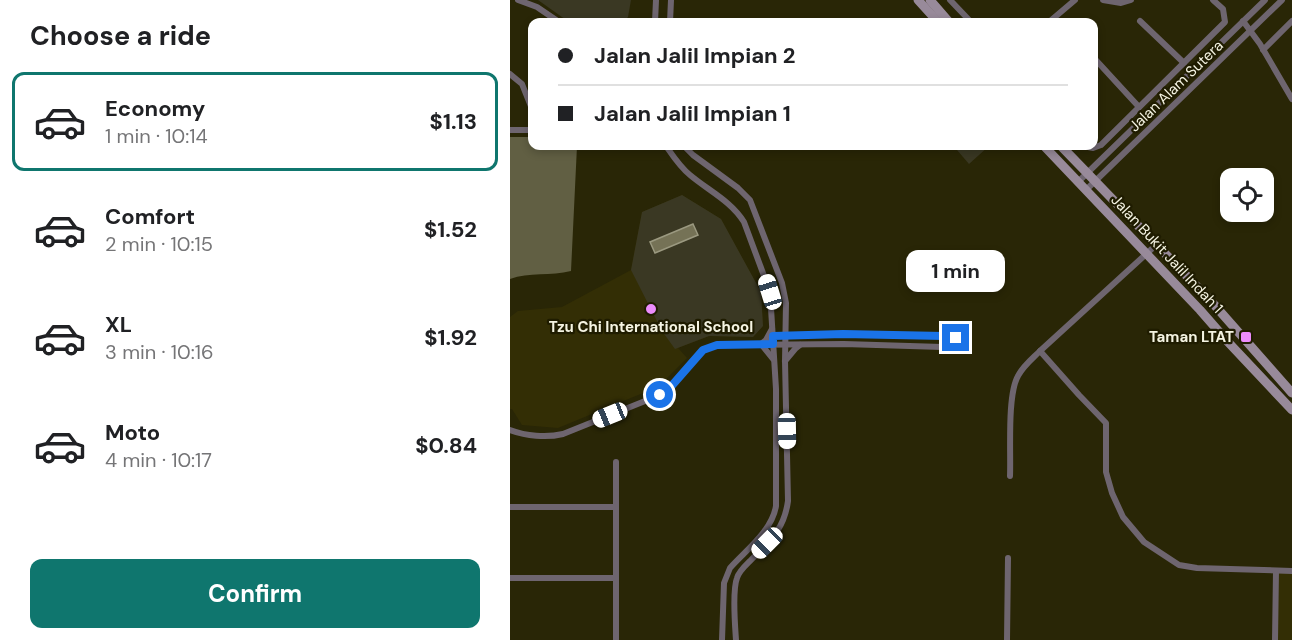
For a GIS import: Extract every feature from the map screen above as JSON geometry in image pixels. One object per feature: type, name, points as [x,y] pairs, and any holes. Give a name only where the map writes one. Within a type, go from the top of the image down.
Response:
[{"type":"street","points":[[518,0],[537,7],[553,18]]},
{"type":"street","points":[[655,18],[656,0]]},
{"type":"street","points":[[670,18],[671,0]]},
{"type":"street","points":[[918,0],[934,18]]},
{"type":"street","points":[[930,0],[946,18]]},
{"type":"street","points":[[950,0],[967,18]]},
{"type":"street","points":[[1054,18],[1075,0]]},
{"type":"street","points":[[1103,0],[1121,3],[1131,0]]},
{"type":"street","points":[[1098,146],[1225,22],[1223,9],[1213,0]]},
{"type":"street","name":"Jalan Alam Sutera","points":[[1078,182],[1265,0]]},
{"type":"street","name":"Jalan Alam Sutera","points":[[1086,190],[1282,0]]},
{"type":"street","points":[[1140,21],[1184,63]]},
{"type":"street","points":[[1243,21],[1292,99]]},
{"type":"street","points":[[1263,50],[1292,21]]},
{"type":"street","points":[[1098,62],[1139,107]]},
{"type":"street","points":[[510,74],[522,84],[528,100]]},
{"type":"street","points":[[510,130],[528,130]]},
{"type":"street","points":[[669,150],[690,175],[738,212],[744,222],[770,292],[776,389],[776,506],[774,515],[765,530],[726,575],[722,640]]},
{"type":"street","points":[[688,150],[738,188],[750,200],[782,283],[786,303],[788,501],[786,515],[781,527],[744,567],[737,578],[735,640]]},
{"type":"street","name":"Jalan Bukit Jalil Indah 1","points":[[1048,150],[1292,410]]},
{"type":"street","name":"Jalan Bukit Jalil Indah 1","points":[[1065,150],[1210,300],[1292,393]]},
{"type":"street","points":[[1010,476],[1012,397],[1017,377],[1024,366],[1156,245]]},
{"type":"street","points":[[1200,310],[1210,300]]},
{"type":"street","points":[[786,323],[799,336]]},
{"type":"street","points":[[761,344],[766,340],[772,328]]},
{"type":"street","points":[[510,430],[520,434],[555,436],[660,395],[668,390],[703,350],[717,345],[939,347],[952,346],[956,341],[939,336],[843,334],[773,336]]},
{"type":"street","points":[[939,336],[939,347]]},
{"type":"street","points":[[761,344],[774,362]]},
{"type":"street","points":[[785,361],[801,345]]},
{"type":"street","points":[[1040,351],[1106,423],[1106,472],[1112,493],[1123,517],[1144,542],[1179,565],[1197,568],[1292,570]]},
{"type":"street","points":[[616,462],[616,640]]},
{"type":"street","points":[[510,507],[616,507]]},
{"type":"street","points":[[1006,640],[1008,558]]},
{"type":"street","points":[[1275,640],[1276,570]]},
{"type":"street","points":[[510,578],[616,578]]},
{"type":"shaded area","points":[[538,0],[631,0],[627,18],[563,18]]},
{"type":"shaded area","points":[[510,137],[528,137],[528,150],[577,150],[571,271],[510,279]]},
{"type":"shaded area","points":[[957,150],[985,150],[969,164]]},
{"type":"shaded area","name":"Tzu Chi International School","points":[[682,195],[721,219],[761,292],[763,326],[753,337],[709,336],[678,348],[687,358],[660,385],[558,428],[522,425],[510,409],[510,317],[518,311],[562,307],[631,270],[642,212]]},
{"type":"shaded area","points":[[682,195],[721,219],[761,292],[763,326],[753,337],[709,336],[675,349],[662,331],[631,270],[642,212]]},
{"type":"shaded area","points":[[693,224],[698,235],[655,253],[650,242]]},
{"type":"shaded area","points":[[1279,573],[1292,573],[1292,640],[1277,640]]},
{"type":"place","name":"Tzu Chi International School","points":[[651,309]]},
{"type":"place","name":"Taman LTAT","points":[[1246,337]]},
{"type":"route","points":[[660,395],[668,390],[703,350],[717,345],[773,344],[773,336],[843,334],[956,338]]}]
